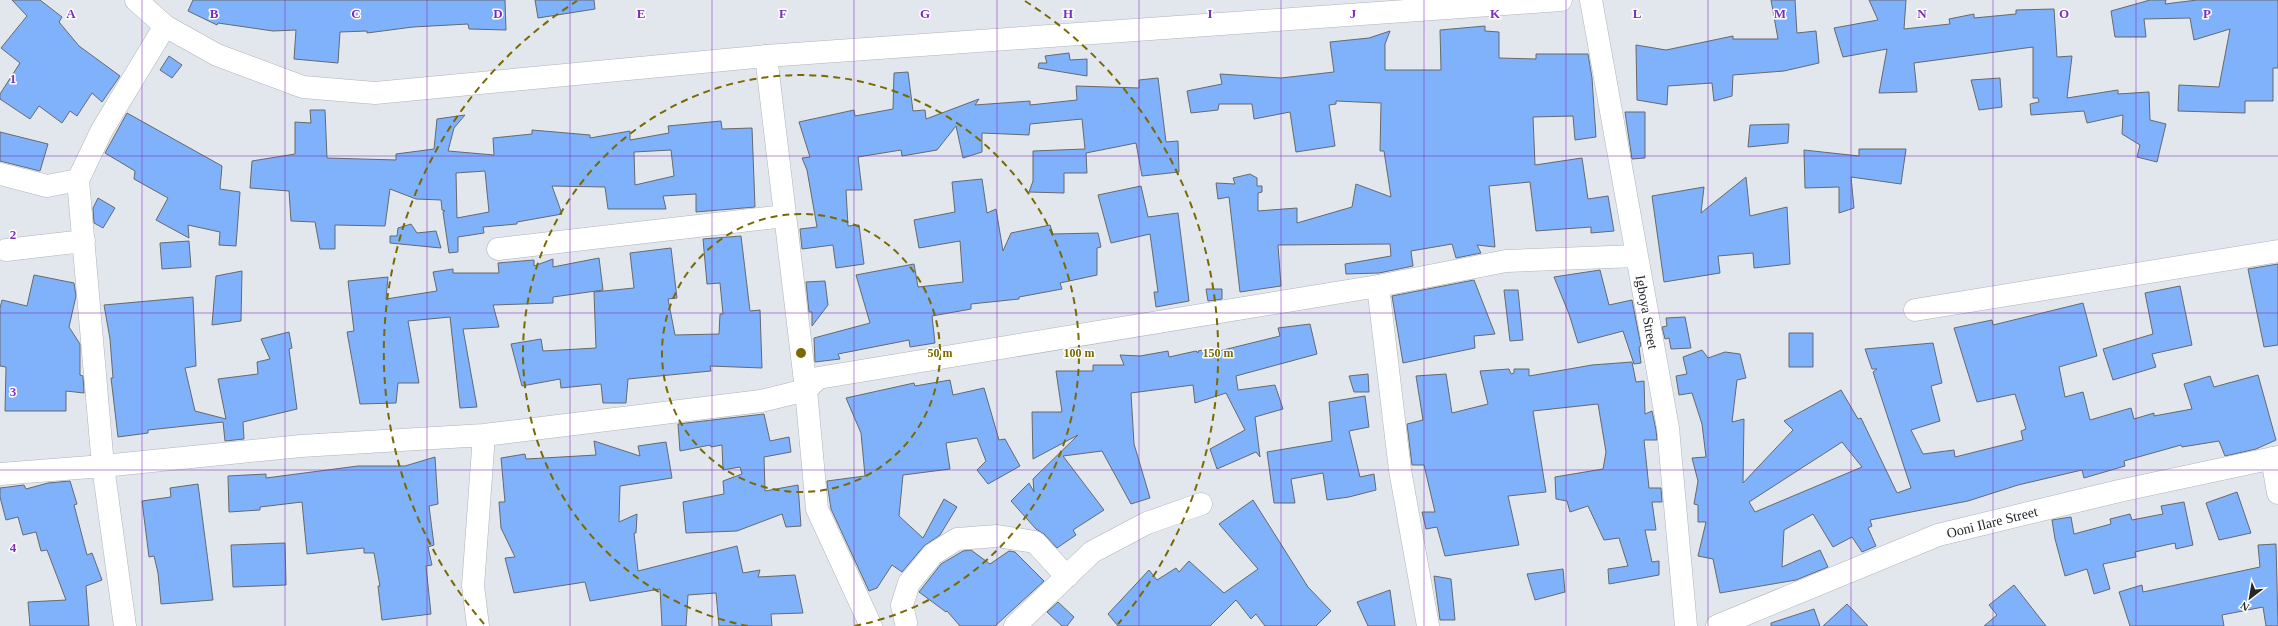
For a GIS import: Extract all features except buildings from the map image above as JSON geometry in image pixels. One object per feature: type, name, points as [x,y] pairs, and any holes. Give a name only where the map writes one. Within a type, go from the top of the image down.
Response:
[{"type":"street","points":[[136,0],[165,26],[217,55],[303,87],[375,93],[766,56],[1463,4],[1561,0]]},
{"type":"street","name":"Igboya Street","points":[[1591,0],[1668,428],[1686,626]]},
{"type":"street","points":[[125,626],[103,466],[78,180],[102,130],[165,26]]},
{"type":"street","points":[[766,56],[806,390],[817,509],[871,626]]},
{"type":"street","points":[[0,174],[47,186],[78,180]]},
{"type":"street","points":[[498,249],[785,216]]},
{"type":"street","points":[[6,250],[84,241]]},
{"type":"street","points":[[1915,310],[2278,251]]},
{"type":"street","points":[[0,474],[103,466],[301,446],[484,435],[761,401],[806,390],[818,378],[1378,286],[1506,261],[1637,256]]},
{"type":"street","points":[[1378,286],[1400,470],[1428,626]]},
{"type":"street","points":[[478,626],[473,586],[484,435]]},
{"type":"street","points":[[2275,458],[2278,493]]},
{"type":"street","name":"Ooni Ilare Street","points":[[1717,626],[1938,535],[2119,491],[2275,458]]},
{"type":"street","points":[[1015,626],[1092,552],[1147,523],[1201,504]]},
{"type":"street","points":[[904,625],[902,605],[909,583],[933,554],[957,539],[997,536],[1035,542],[1067,577]]}]
